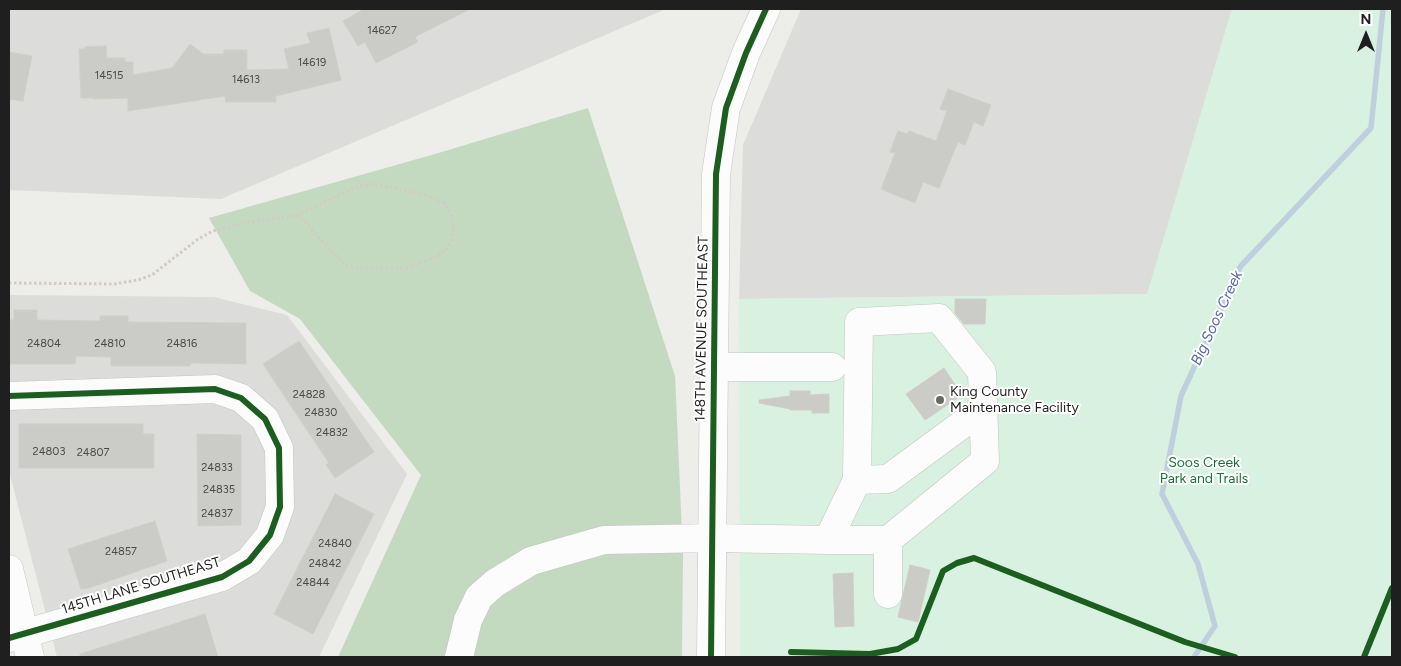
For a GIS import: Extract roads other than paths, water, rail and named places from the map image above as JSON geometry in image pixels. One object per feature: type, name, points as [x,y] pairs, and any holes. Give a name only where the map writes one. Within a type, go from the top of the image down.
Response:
[{"type":"street","name":"148TH AVENUE SOUTHEAST","points":[[711,657],[716,174],[726,108],[746,53],[766,9]]},
{"type":"street","points":[[460,657],[468,620],[479,597],[495,583],[531,561],[604,540],[712,538],[828,540],[888,540],[985,461],[982,372],[940,318],[859,322],[857,480],[828,540]]},
{"type":"street","points":[[714,367],[832,367]]},
{"type":"street","name":"145TH LANE SOUTHEAST","points":[[9,396],[215,389],[241,398],[265,419],[279,448],[280,507],[270,536],[250,561],[222,577],[21,643]]},
{"type":"street","points":[[857,480],[888,479],[983,409]]},
{"type":"street","points":[[888,540],[888,594]]},
{"type":"street","points":[[9,569],[21,643]]},
{"type":"waterway","name":"Big Soos Creek","points":[[1194,657],[1215,626],[1198,564],[1162,494],[1181,396],[1240,267],[1371,128],[1383,9]]},
{"type":"place","name":"King County Maintenance Facility","points":[[940,400]]},
{"type":"park label","name":"Soos Creek Park and Trails","points":[[1204,472]]}]
